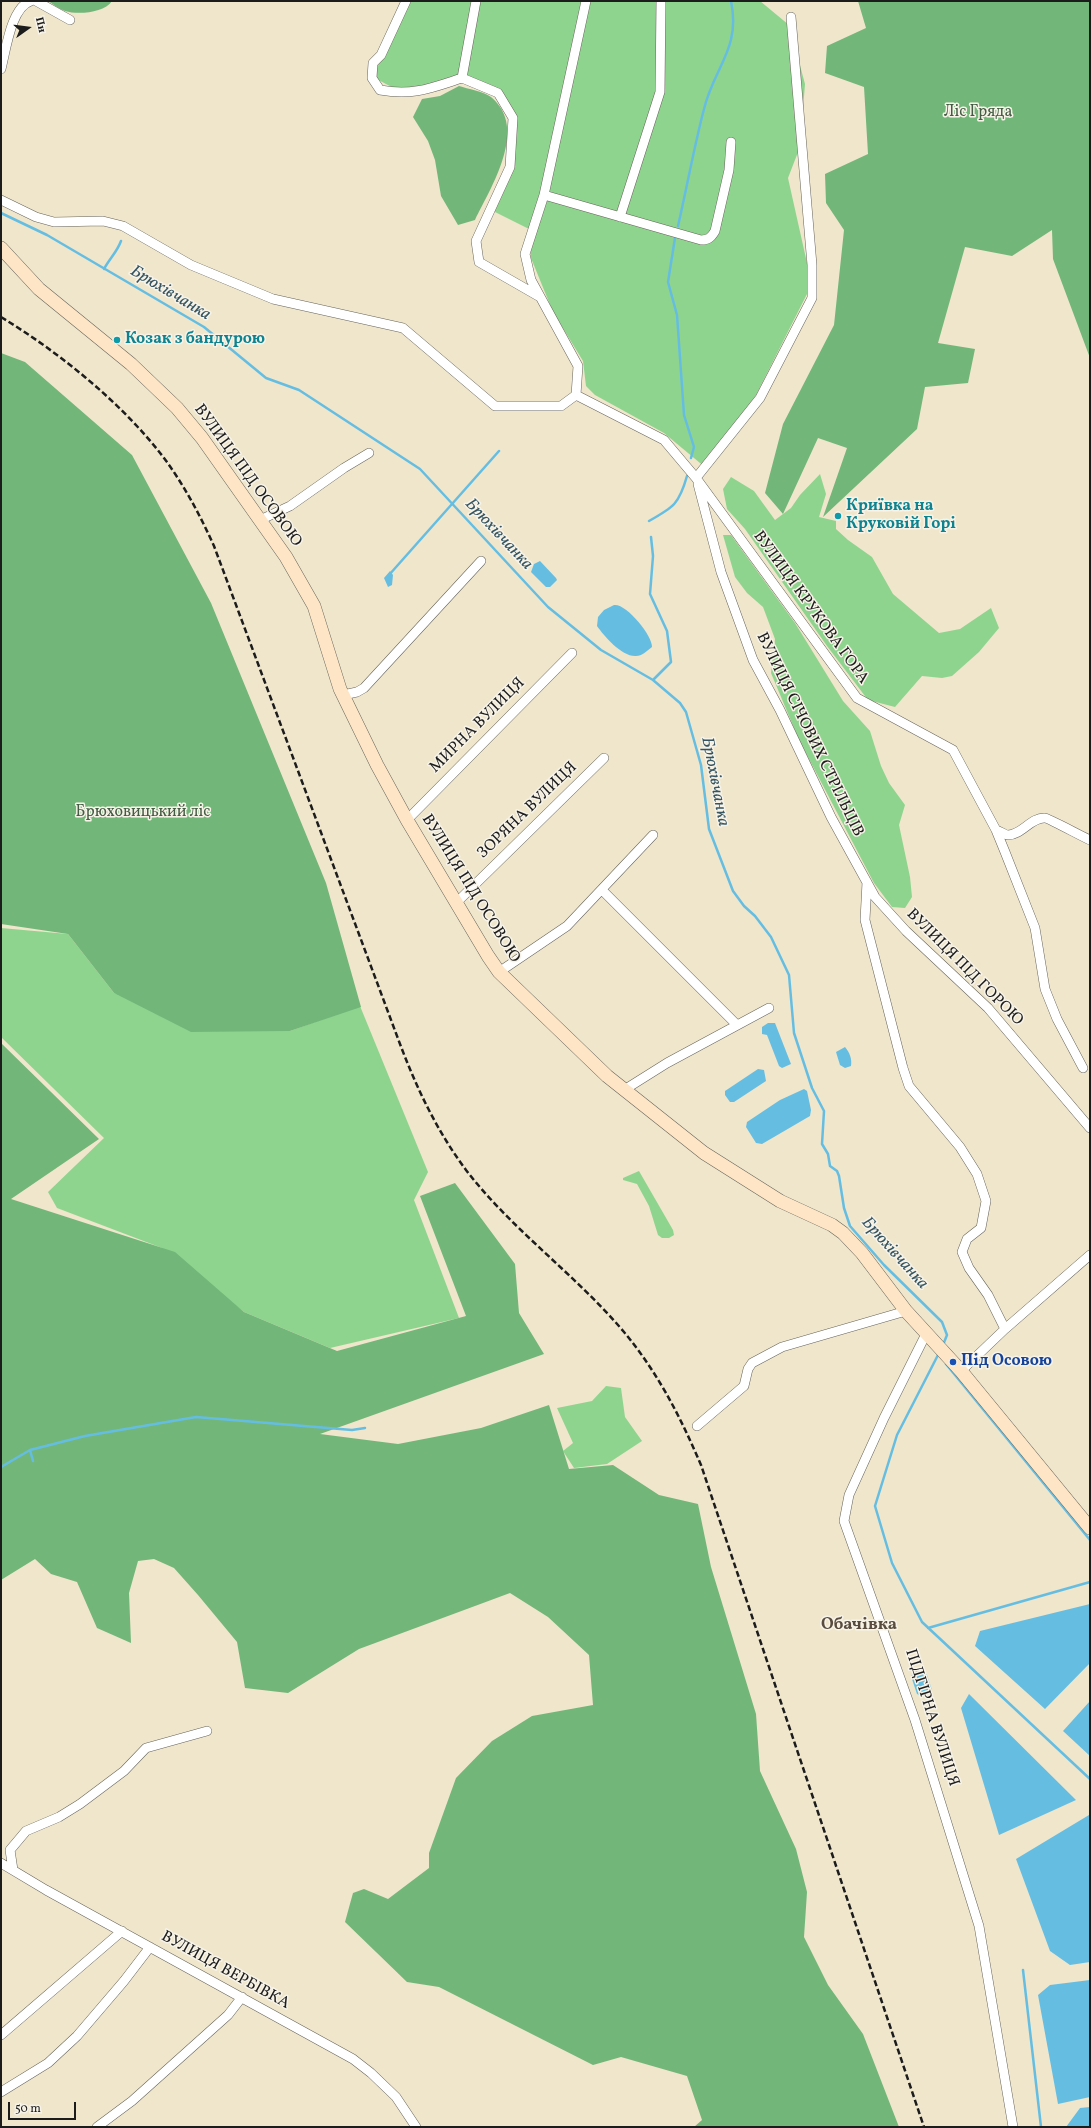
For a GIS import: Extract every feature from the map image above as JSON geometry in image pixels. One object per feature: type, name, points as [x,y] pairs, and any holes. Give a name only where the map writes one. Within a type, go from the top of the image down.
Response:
[{"type":"street","points":[[1,69],[16,15],[22,5],[31,1]]},
{"type":"street","points":[[36,1],[70,20]]},
{"type":"street","points":[[406,1],[381,55],[373,63],[372,78],[380,90],[401,94],[430,88],[462,78],[498,93],[513,118],[510,167],[476,241],[480,262],[541,298]]},
{"type":"street","points":[[462,78],[476,1]]},
{"type":"street","points":[[1,200],[36,217],[54,222],[103,221],[123,226],[191,265],[272,299],[403,328],[495,406],[561,406],[576,395],[578,366],[532,280],[525,254],[544,195],[586,1]]},
{"type":"street","points":[[620,217],[660,92],[661,1]]},
{"type":"street","points":[[696,478],[760,398],[812,298],[812,265],[791,18]]},
{"type":"street","points":[[544,195],[701,240],[712,237],[729,170],[731,142]]},
{"type":"street","name":"ВУЛИЦЯ ПІД ОСОВОЮ","points":[[1,248],[39,289],[131,364],[177,408],[202,438],[286,557],[314,606],[343,695],[377,765],[407,820],[499,972],[601,1071],[718,1163],[780,1201],[832,1225],[843,1233],[862,1253],[906,1311],[962,1372]]},
{"type":"street","name":"ВУЛИЦЯ СІЧОВИХ СТРІЛЬЦІВ","points":[[576,395],[664,440],[696,478],[721,572],[753,660],[780,710],[831,817],[867,882]]},
{"type":"street","points":[[260,520],[290,506],[344,468],[369,453]]},
{"type":"street","name":"ВУЛИЦЯ КРУКОВА ГОРА","points":[[696,478],[857,698],[953,750],[996,830],[1035,928],[1045,989],[1057,1019],[1083,1068]]},
{"type":"street","points":[[343,695],[357,692],[364,688],[481,561]]},
{"type":"street","name":"МИРНА ВУЛИЦЯ","points":[[407,820],[572,653]]},
{"type":"street","name":"ЗОРЯНА ВУЛИЦЯ","points":[[456,903],[604,758]]},
{"type":"street","points":[[996,830],[1008,835],[1040,818],[1047,817],[1069,831],[1090,840]]},
{"type":"street","points":[[499,972],[567,926],[653,835]]},
{"type":"street","points":[[867,882],[865,920],[903,1068],[909,1086],[960,1147],[977,1174],[986,1201],[983,1223],[981,1228],[967,1239],[962,1252],[969,1268],[988,1295],[1005,1329]]},
{"type":"street","name":"ВУЛИЦЯ ПІД ГОРОЮ","points":[[867,882],[875,897],[906,932],[988,1008],[1090,1128]]},
{"type":"street","points":[[602,890],[736,1024]]},
{"type":"street","points":[[624,1090],[736,1024],[769,1008]]},
{"type":"street","points":[[1090,1255],[1005,1329],[962,1372],[1090,1528]]},
{"type":"street","points":[[697,1426],[744,1386],[748,1369],[752,1363],[782,1347],[906,1311]]},
{"type":"street","name":"ПІДГІРНА ВУЛИЦЯ","points":[[930,1338],[884,1418],[849,1495],[844,1521],[915,1720],[979,1926],[1014,2127]]},
{"type":"street","points":[[13,1870],[10,1850],[26,1831],[80,1804],[124,1771],[146,1748],[207,1731]]},
{"type":"street","name":"ВУЛИЦЯ ВЕРБІВКА","points":[[1,1863],[353,2059],[396,2097],[416,2127]]},
{"type":"street","points":[[1,2035],[122,1931]]},
{"type":"street","points":[[1,2092],[48,2062],[77,2036],[124,1981],[150,1947]]},
{"type":"street","points":[[97,2127],[132,2101],[222,2020],[242,1997]]},
{"type":"green space","points":[[48,1],[112,1],[103,8],[90,12],[77,13],[58,8]]},
{"type":"green space","points":[[407,1],[760,1],[789,25],[805,84],[800,147],[788,178],[807,263],[807,294],[756,395],[706,468],[664,433],[595,395],[586,386],[583,361],[553,312],[531,258],[529,229],[493,211],[514,169],[516,117],[500,90],[466,75],[429,86],[399,91],[373,77]]},
{"type":"green space","name":"Ліс Гряда","points":[[858,1],[1090,1],[1090,358],[1053,259],[1052,230],[1012,256],[965,247],[938,343],[975,349],[968,383],[925,387],[917,429],[823,517],[847,448],[818,438],[783,514],[765,493],[783,424],[834,325],[844,230],[826,203],[825,174],[868,154],[864,87],[825,73],[827,46],[866,28]]},
{"type":"green space","points":[[459,86],[491,97],[502,110],[507,125],[507,141],[497,175],[475,220],[458,225],[441,196],[435,160],[428,141],[413,117],[422,99],[440,96]]},
{"type":"green space","name":"Брюховицький ліс","points":[[1,353],[25,362],[132,455],[211,603],[326,883],[361,1007],[290,1031],[191,1032],[114,993],[68,934],[1,924]]},
{"type":"green space","points":[[820,474],[826,494],[819,517],[836,521],[836,529],[848,540],[872,557],[893,594],[939,633],[960,629],[991,608],[999,628],[979,652],[952,676],[942,678],[922,676],[895,707],[868,700],[827,646],[745,529],[727,509],[723,489],[731,477],[754,491],[775,520],[791,508],[800,495]]},
{"type":"green space","points":[[723,535],[731,535],[795,623],[843,701],[870,731],[881,766],[889,783],[905,805],[899,825],[910,877],[912,897],[905,908],[892,907],[874,883],[799,740],[771,673],[775,639],[763,607],[747,593],[735,577]]},
{"type":"green space","points":[[1,928],[68,934],[114,993],[290,1031],[360,1006],[428,1172],[414,1200],[459,1318],[330,1348],[244,1312],[162,1248],[57,1208],[48,1192],[104,1138],[1,1037]]},
{"type":"green space","points":[[1,1043],[99,1139],[11,1199],[175,1252],[244,1312],[337,1351],[466,1316],[420,1196],[455,1183],[515,1264],[519,1313],[544,1354],[320,1434],[398,1444],[481,1428],[549,1405],[569,1469],[613,1465],[659,1495],[698,1504],[711,1567],[756,1714],[760,1771],[796,1849],[807,1892],[804,1937],[828,1985],[863,2034],[899,2127],[694,2127],[702,2120],[687,2076],[621,2057],[593,2065],[439,1987],[407,1982],[345,1922],[353,1893],[364,1889],[388,1899],[429,1868],[429,1853],[456,1778],[492,1741],[532,1716],[593,1705],[589,1655],[548,1617],[510,1593],[359,1649],[288,1693],[245,1688],[237,1642],[174,1568],[154,1559],[138,1561],[129,1593],[131,1643],[97,1628],[77,1582],[51,1574],[35,1559],[1,1580]]},
{"type":"green space","points":[[639,1171],[673,1230],[674,1235],[669,1238],[662,1238],[658,1235],[649,1206],[637,1184],[623,1180],[623,1178]]},
{"type":"green space","points":[[606,1386],[621,1388],[625,1417],[642,1441],[607,1464],[574,1468],[563,1451],[573,1443],[557,1408],[592,1401]]},
{"type":"water","points":[[540,561],[557,580],[550,587],[546,587],[531,572],[534,564]]},
{"type":"water","points":[[390,571],[393,575],[392,585],[388,587],[384,578]]},
{"type":"water","points":[[614,605],[625,609],[638,621],[644,628],[652,647],[638,656],[631,655],[619,650],[604,635],[597,626],[598,617],[604,610]]},
{"type":"water","points":[[768,1023],[775,1023],[791,1064],[782,1068],[779,1066],[767,1035],[762,1034],[762,1027]]},
{"type":"water","points":[[845,1047],[850,1056],[851,1066],[845,1068],[840,1065],[836,1052]]},
{"type":"water","points":[[758,1069],[764,1070],[766,1081],[734,1102],[730,1102],[725,1095],[725,1091]]},
{"type":"water","points":[[804,1089],[807,1091],[811,1110],[810,1116],[762,1144],[756,1143],[746,1127],[747,1122],[780,1100]]},
{"type":"water","points":[[1090,1604],[1090,1663],[1045,1709],[975,1646],[980,1631]]},
{"type":"water","points":[[916,1671],[923,1671],[927,1675],[932,1690],[927,1694],[917,1694],[911,1676]]},
{"type":"water","points":[[969,1694],[1076,1800],[999,1835],[961,1708]]},
{"type":"water","points":[[1090,1701],[1090,1756],[1063,1731]]},
{"type":"water","points":[[1089,1815],[1090,1962],[1070,1965],[1050,1951],[1016,1859]]},
{"type":"water","points":[[1090,1980],[1090,2097],[1058,2104],[1038,1995],[1050,1985]]},
{"type":"water","points":[[1090,2107],[1090,2127],[1066,2127],[1080,2108]]},
{"type":"waterway","points":[[678,226],[708,94],[729,45],[733,18],[731,1]]},
{"type":"waterway","name":"Брюхівчанка","points":[[1,213],[47,235],[204,327],[266,378],[299,390],[420,469],[548,607],[601,650],[653,680],[680,703],[686,712],[701,765],[709,829],[733,891],[771,937],[789,975],[794,1033],[812,1088],[824,1111],[822,1144],[828,1154],[830,1166],[837,1171],[839,1176],[844,1208],[850,1226],[884,1265],[942,1322],[947,1335],[943,1345]]},
{"type":"waterway","points":[[675,238],[668,282],[677,315],[684,415],[694,447],[691,458]]},
{"type":"waterway","points":[[104,269],[121,241]]},
{"type":"waterway","points":[[389,575],[499,451]]},
{"type":"waterway","points":[[649,521],[674,504],[681,493],[687,476]]},
{"type":"waterway","points":[[651,537],[653,556],[650,594],[667,631],[671,662],[653,680]]},
{"type":"waterway","points":[[939,1353],[897,1435],[875,1506],[892,1563],[922,1622],[1090,1779]]},
{"type":"waterway","points":[[946,1364],[1090,1540]]},
{"type":"waterway","points":[[1,1467],[30,1450],[85,1436],[196,1417],[352,1430],[365,1428]]},
{"type":"waterway","points":[[30,1450],[33,1461]]},
{"type":"waterway","points":[[928,1628],[1090,1582]]},
{"type":"waterway","points":[[1023,1970],[1041,2127]]},
{"type":"railway","points":[[1,317],[45,346],[89,380],[110,399],[164,458],[185,490],[214,546],[400,1044],[428,1109],[466,1170],[484,1192],[523,1232],[585,1291],[624,1332],[658,1379],[685,1429],[701,1465],[924,2127]]},
{"type":"place","name":"Козак з бандурою","points":[[117,340]]},
{"type":"place","name":"Криївка на Круковій Горі","points":[[838,516]]},
{"type":"place","name":"Під Осовою","points":[[953,1362]]},
{"type":"district","name":"Обачівка","points":[[859,1626]]}]
